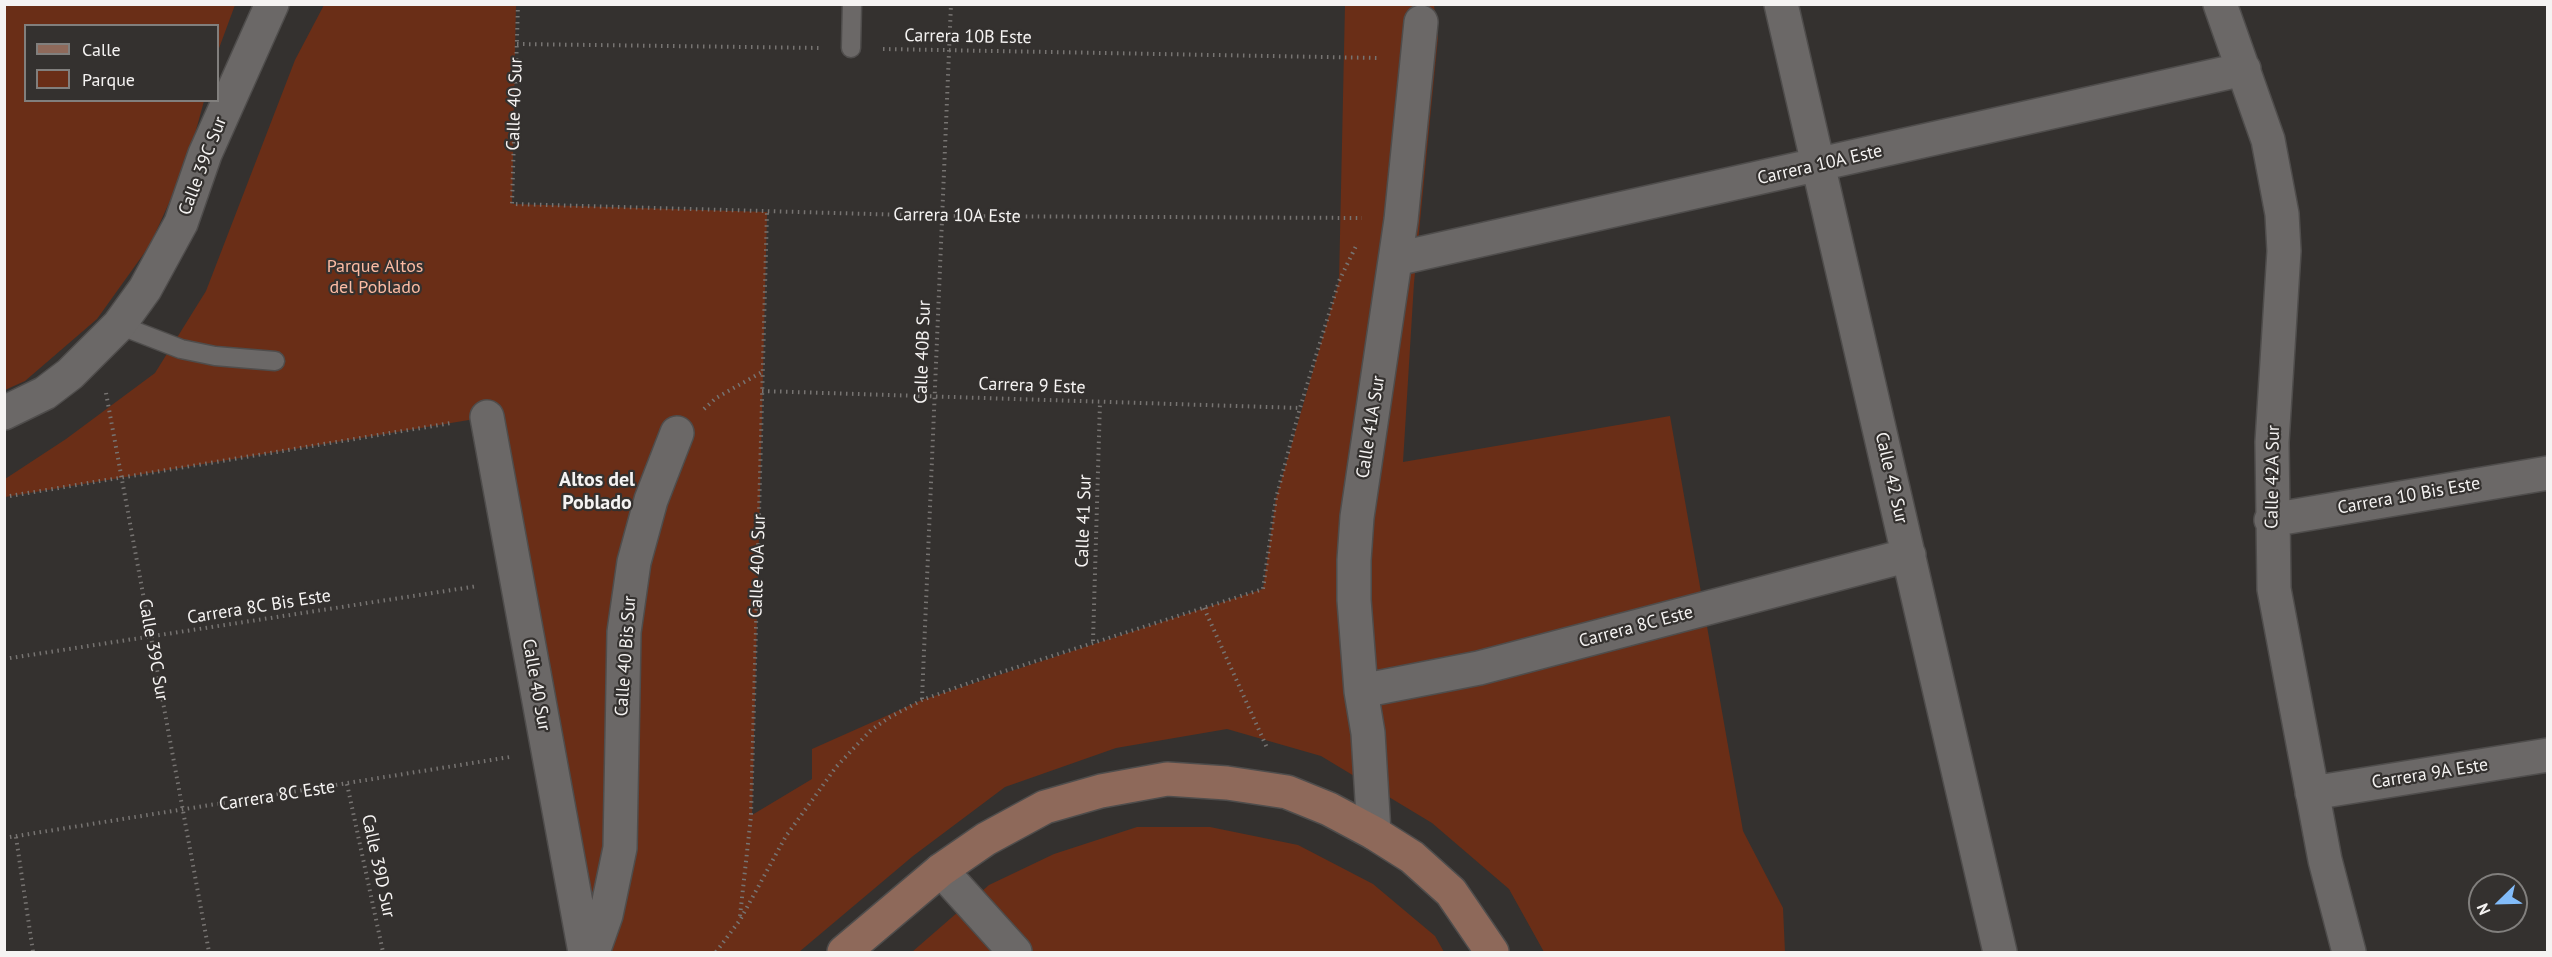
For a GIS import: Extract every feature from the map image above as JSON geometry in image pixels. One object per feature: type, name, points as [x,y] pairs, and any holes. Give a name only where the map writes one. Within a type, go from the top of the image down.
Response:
[{"type":"main road","points":[[844,952],[941,870],[986,839],[1045,807],[1101,791],[1167,779],[1227,783],[1287,792],[1329,809],[1374,832],[1412,857],[1451,892],[1492,952]]},
{"type":"street","name":"Calle 39C Sur","points":[[4,413],[45,393],[108,336],[146,289],[180,223],[205,154],[272,4]]},
{"type":"street","name":"Calle 42 Sur","points":[[1781,4],[1816,166],[1909,555],[2000,952]]},
{"type":"street","name":"Calle 42A Sur","points":[[2220,4],[2268,140],[2277,176],[2284,251],[2272,442],[2271,520],[2274,590],[2325,860],[2349,952]]},
{"type":"street","name":"Calle 41A Sur","points":[[1374,832],[1368,733],[1361,691],[1354,560],[1357,517],[1401,220],[1421,22]]},
{"type":"street","name":"Carrera 10A Este","points":[[1396,259],[2244,69]]},
{"type":"street","name":"Calle 40 Sur","points":[[487,417],[585,952]]},
{"type":"street","name":"Calle 40 Bis Sur","points":[[592,952],[606,915],[620,848],[624,632],[634,562],[651,500],[677,433]]},
{"type":"street","name":"Carrera 10 Bis Este","points":[[2271,520],[2547,473]]},
{"type":"street","name":"Carrera 8C Este","points":[[1361,691],[1479,668],[1909,555]]},
{"type":"street","name":"Carrera 9A Este","points":[[2312,793],[2547,755]]},
{"type":"street","points":[[941,870],[1015,952]]},
{"type":"lane","points":[[851,48],[852,4]]},
{"type":"lane","points":[[108,336],[196,352],[275,361]]},
{"type":"path","name":"Calle 40 Sur","points":[[512,204],[518,4]]},
{"type":"path","name":"Calle 40B Sur","points":[[922,700],[951,4]]},
{"type":"path","name":"Carrera 10B Este","points":[[517,45],[949,49],[1419,59]]},
{"type":"path","name":"Carrera 10A Este","points":[[512,204],[942,216],[1401,220]]},
{"type":"path","name":"Calle 40A Sur","points":[[740,920],[751,816],[766,212]]},
{"type":"path","points":[[716,952],[740,920],[786,836],[836,767],[871,730],[922,700],[1093,641],[1263,590],[1276,498],[1300,408],[1339,281],[1369,218]]},
{"type":"path","name":"Calle 39C Sur","points":[[108,336],[122,478],[209,952]]},
{"type":"path","points":[[677,433],[716,398],[762,372]]},
{"type":"path","name":"Carrera 9 Este","points":[[762,391],[1300,408]]},
{"type":"path","name":"Calle 41 Sur","points":[[1093,641],[1100,402]]},
{"type":"path","points":[[4,497],[487,417]]},
{"type":"path","name":"Carrera 8C Bis Este","points":[[4,659],[517,580]]},
{"type":"path","points":[[1204,608],[1287,792]]},
{"type":"path","name":"Carrera 8C Este","points":[[4,838],[548,751]]},
{"type":"path","name":"Calle 39D Sur","points":[[347,784],[382,952]]},
{"type":"path","points":[[16,837],[33,952]]},
{"type":"green space","points":[[5,5],[235,5],[219,48],[219,24],[24,24],[24,102],[204,102],[187,163],[150,245],[97,319],[25,381],[5,390]]},
{"type":"green space","name":"Parque Altos del Poblado","points":[[324,5],[516,5],[512,204],[767,212],[752,815],[812,779],[812,749],[922,700],[1263,589],[1276,498],[1339,281],[1345,5],[1434,5],[1438,38],[1414,283],[1403,462],[1670,416],[1743,831],[1783,908],[1785,952],[1544,952],[1509,889],[1432,823],[1321,756],[1227,729],[1116,748],[1005,787],[913,856],[799,952],[585,952],[487,417],[5,497],[5,479],[66,439],[155,373],[206,291],[295,60]]},
{"type":"green space","points":[[1137,827],[1210,827],[1298,845],[1373,884],[1435,936],[1444,952],[912,952],[989,885],[1054,854]]},
{"type":"district","name":"Altos del Poblado","points":[[597,492]]}]
